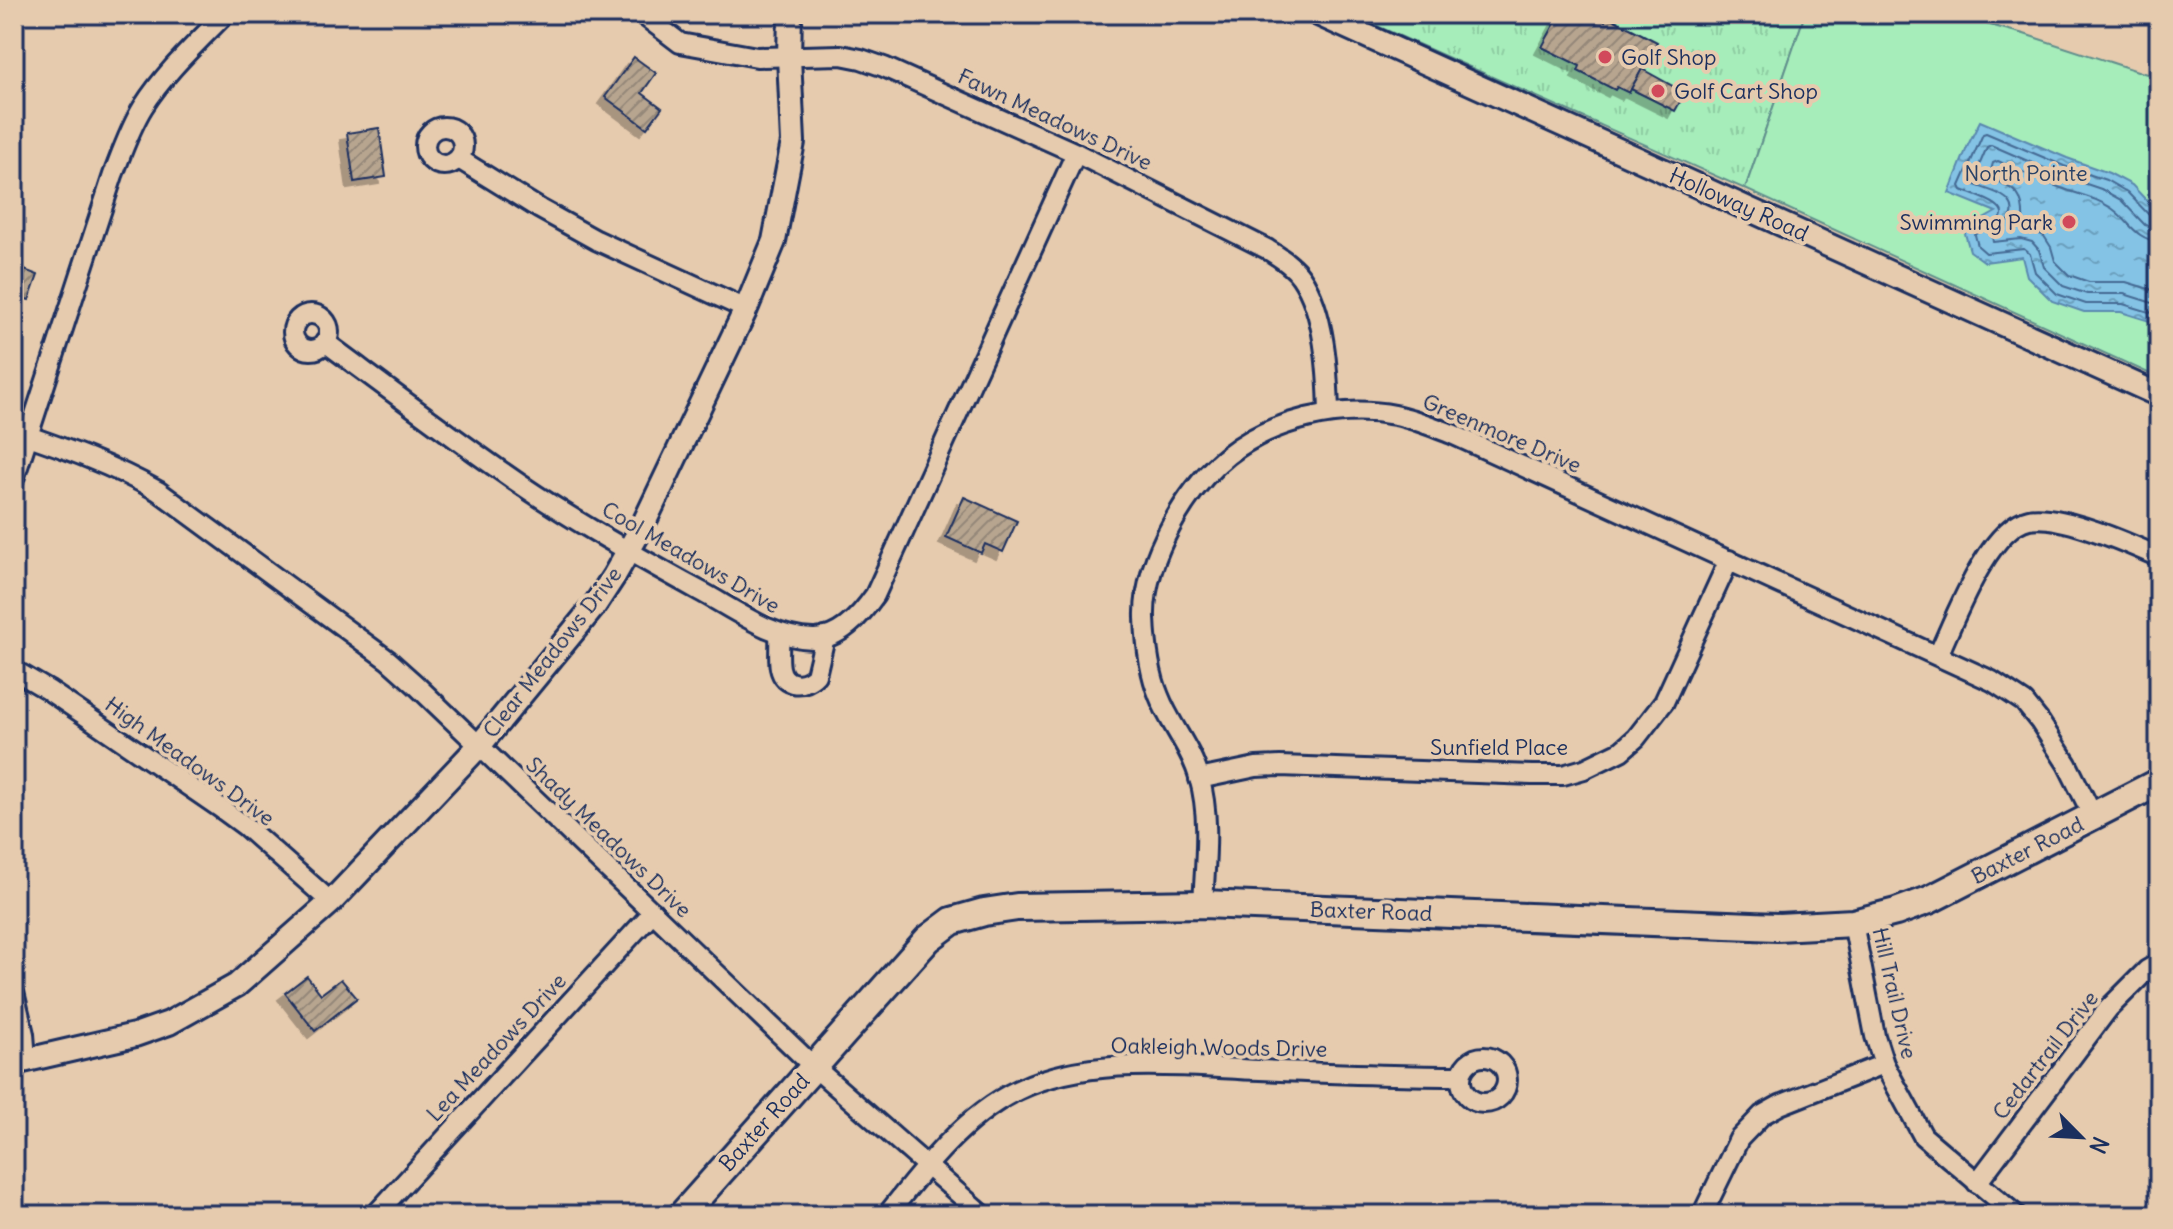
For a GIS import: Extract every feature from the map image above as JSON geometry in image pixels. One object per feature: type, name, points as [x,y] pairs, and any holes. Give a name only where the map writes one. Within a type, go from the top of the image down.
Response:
[{"type":"main road","name":"Baxter Road","points":[[682,1215],[928,939],[952,921],[1017,907],[1203,904],[1777,927],[1853,923],[1929,900],[2159,782]]},
{"type":"street","points":[[14,479],[21,434],[133,127],[143,107],[171,70],[225,14]]},
{"type":"street","name":"Fawn Meadows Drive","points":[[642,14],[680,43],[757,57],[841,55],[884,67],[1076,153],[1267,249],[1300,275],[1310,293],[1321,326],[1329,413]]},
{"type":"street","name":"Clear Meadows Drive","points":[[20,1061],[135,1035],[169,1023],[237,985],[331,902],[479,746],[595,605],[629,552],[746,309],[774,241],[793,142],[790,14]]},
{"type":"street","name":"Holloway Road","points":[[1318,14],[2159,395]]},
{"type":"street","points":[[779,635],[780,670],[788,681],[806,683],[816,675],[825,637],[852,623],[875,595],[1076,153]]},
{"type":"street","points":[[459,159],[596,240],[746,309]]},
{"type":"street","name":"Cool Meadows Drive","points":[[325,342],[502,472],[629,552],[779,635],[815,639],[825,637]]},
{"type":"street","name":"Greenmore Drive","points":[[1203,904],[1206,822],[1199,779],[1190,752],[1159,697],[1151,671],[1145,615],[1147,585],[1166,535],[1180,509],[1227,456],[1275,428],[1329,413],[1392,414],[1420,421],[1992,681],[2024,702],[2040,722],[2067,764],[2093,816]]},
{"type":"street","name":"Shady Meadows Drive","points":[[21,434],[74,452],[158,491],[362,639],[416,685],[814,1067],[983,1215]]},
{"type":"street","points":[[1938,655],[1985,557],[2011,528],[2029,519],[2070,524],[2159,557]]},
{"type":"street","name":"Sunfield Place","points":[[1199,779],[1256,767],[1280,766],[1563,775],[1602,762],[1636,738],[1664,702],[1729,560]]},
{"type":"street","name":"High Meadows Drive","points":[[14,670],[48,690],[245,826],[331,902]]},
{"type":"street","name":"Lea Meadows Drive","points":[[375,1215],[653,912]]},
{"type":"street","name":"Hill Trail Drive","points":[[1853,923],[1875,1036],[1884,1064],[1923,1136],[2016,1215]]},
{"type":"street","name":"Cedartrail Drive","points":[[1977,1183],[2108,1009],[2147,970],[2159,963]]},
{"type":"street","points":[[14,992],[24,1034],[20,1061]]},
{"type":"street","points":[[1702,1215],[1739,1139],[1762,1115],[1884,1064]]},
{"type":"street","name":"Oakleigh Woods Drive","points":[[887,1215],[926,1165],[986,1109],[1020,1089],[1076,1071],[1127,1065],[1461,1076]]},
{"type":"green space","points":[[1350,14],[1805,14],[1745,189]]},
{"type":"green space","name":"North Pointe","points":[[1805,14],[1948,14],[2024,34],[2159,78],[2159,378],[1745,189]]},
{"type":"water","name":"Swimming Park","points":[[1980,121],[2109,173],[2132,185],[2159,214],[2159,324],[2121,312],[2084,312],[2052,301],[2027,276],[2022,257],[1985,262],[1970,251],[1964,230],[1996,212],[1949,193]]},
{"type":"building","name":"Golf Shop","points":[[1560,14],[1592,14],[1605,21],[1607,16],[1657,42],[1629,93],[1617,87],[1615,90],[1578,71],[1580,66],[1542,47]]},
{"type":"building","points":[[634,57],[656,73],[642,93],[662,108],[647,128],[605,97]]},
{"type":"building","name":"Golf Cart Shop","points":[[1642,69],[1685,93],[1675,111],[1631,89]]},
{"type":"building","points":[[379,128],[386,177],[354,182],[347,133]]},
{"type":"building","points":[[14,266],[38,275],[29,300],[14,295]]},
{"type":"building","points":[[964,497],[1017,521],[1003,552],[985,544],[981,553],[946,537]]},
{"type":"building","points":[[307,976],[321,994],[341,979],[357,998],[315,1031],[285,993]]},
{"type":"place","name":"Golf Shop","points":[[1605,57]]},
{"type":"place","name":"Golf Cart Shop","points":[[1658,91]]},
{"type":"place","name":"Swimming Park","points":[[2069,222]]}]
